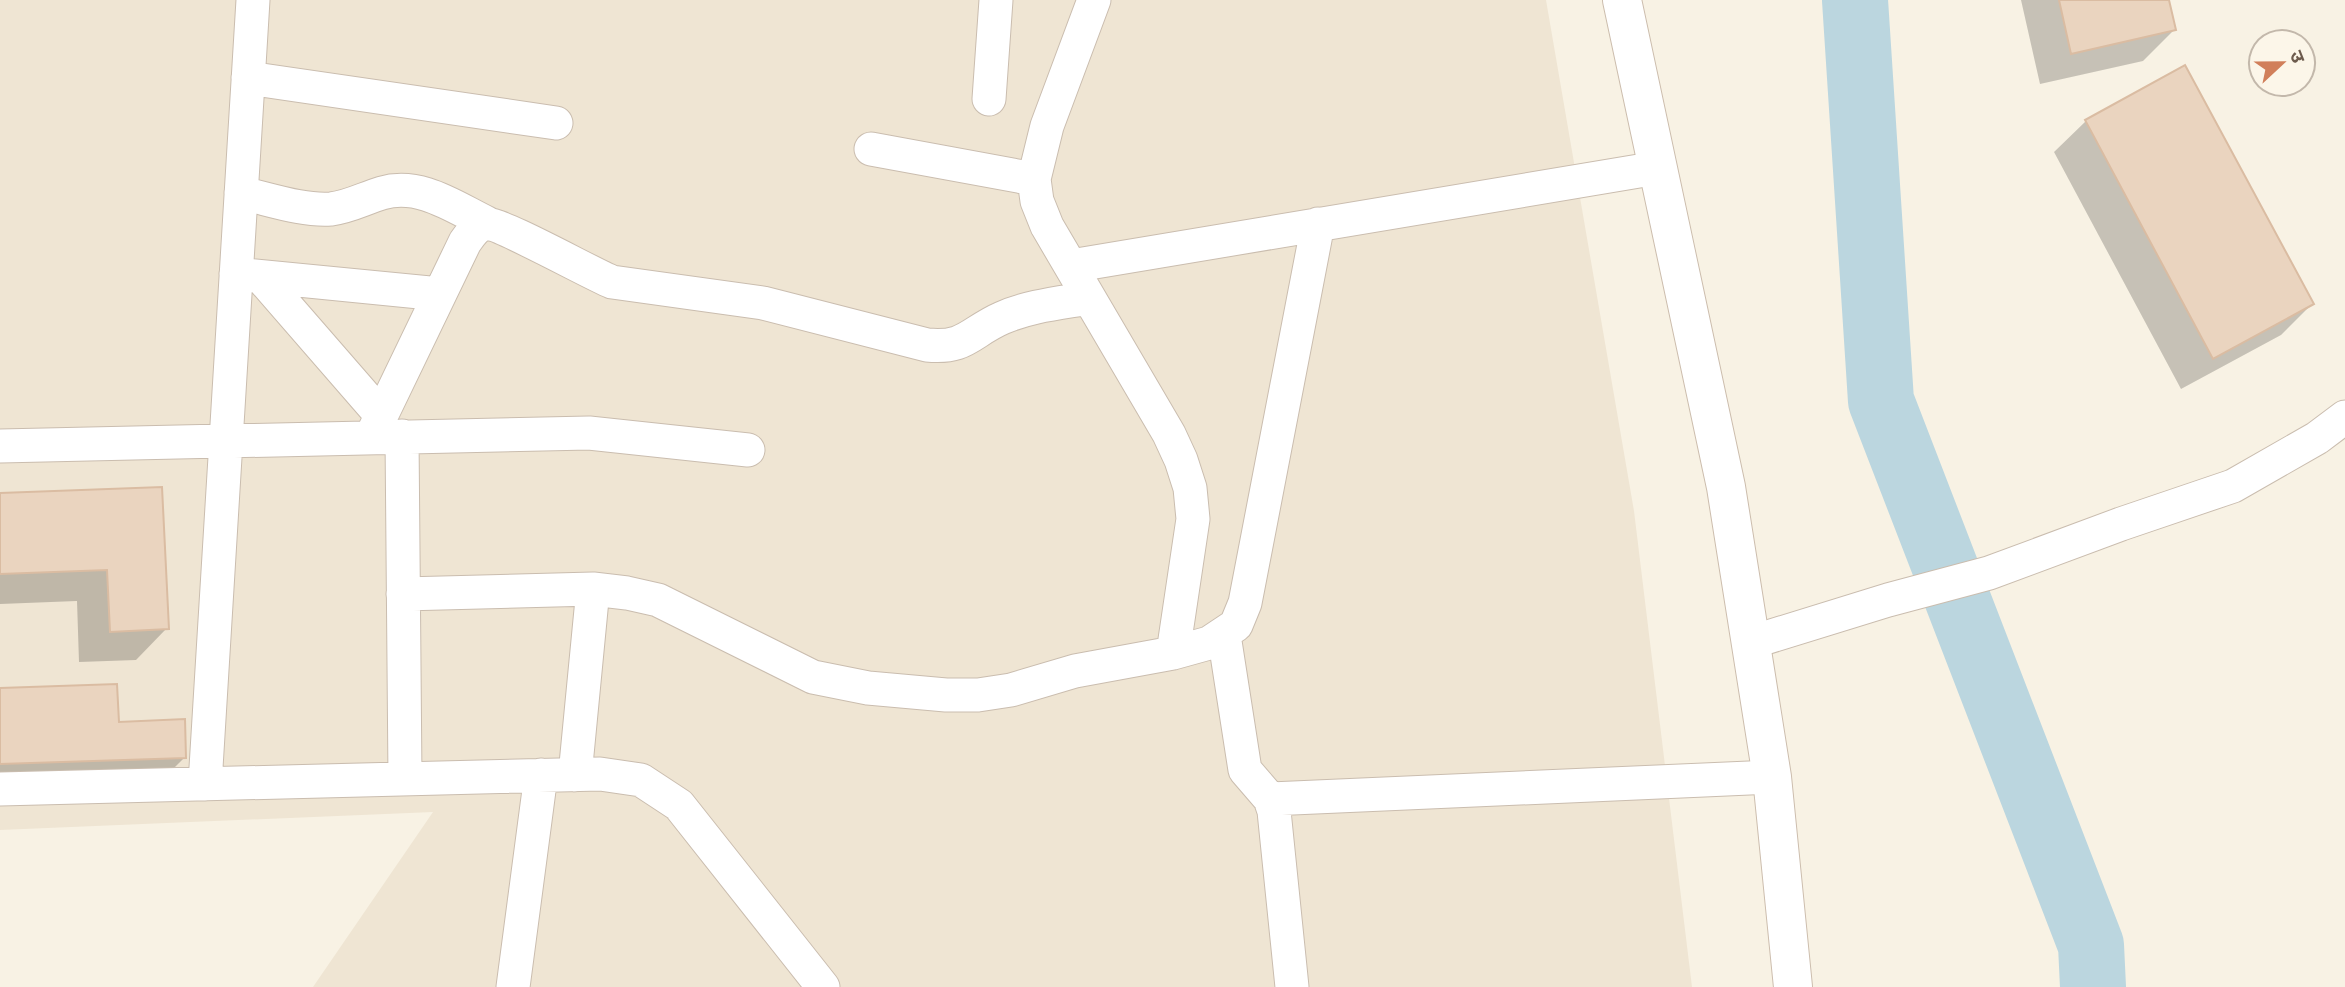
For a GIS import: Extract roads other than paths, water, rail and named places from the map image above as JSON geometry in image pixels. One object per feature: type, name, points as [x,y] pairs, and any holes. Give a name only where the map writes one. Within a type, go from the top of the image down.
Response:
[{"type":"street","points":[[205,784],[226,442],[248,275],[241,193],[253,0]]},
{"type":"street","points":[[989,99],[996,0]]},
{"type":"street","points":[[1094,0],[1047,126],[1034,179],[1037,201],[1047,226],[1169,433],[1190,488],[1193,519],[1173,653]]},
{"type":"street","points":[[1622,0],[1726,487],[1772,778],[1793,987]]},
{"type":"street","points":[[248,78],[556,124]]},
{"type":"street","points":[[871,149],[1034,179]]},
{"type":"street","points":[[1071,266],[1657,168]]},
{"type":"street","points":[[241,193],[313,208],[331,209],[397,189],[414,190],[431,195],[612,282],[764,303],[927,345],[946,347],[961,343],[1002,318],[1023,310],[1089,298]]},
{"type":"street","points":[[405,779],[403,594],[385,429],[440,294],[465,242],[474,229],[487,223]]},
{"type":"street","points":[[403,594],[593,589],[627,593],[658,600],[813,677],[868,688],[946,695],[978,695],[1012,690],[1075,671],[1173,653],[1209,643],[1236,625],[1245,603],[1318,225]]},
{"type":"street","points":[[248,275],[440,294]]},
{"type":"street","points":[[248,275],[385,429]]},
{"type":"street","points":[[1752,642],[1888,600],[1989,573],[2234,486],[2318,438],[2345,417]]},
{"type":"street","points":[[0,446],[226,442],[385,429],[589,433],[748,450]]},
{"type":"street","points":[[575,775],[593,589]]},
{"type":"street","points":[[1224,635],[1245,770],[1270,799],[1274,811],[1292,987]]},
{"type":"street","points":[[0,789],[600,774],[640,780],[679,804],[823,987]]},
{"type":"street","points":[[513,987],[541,775]]},
{"type":"street","points":[[1270,799],[1772,778]]},
{"type":"waterway","points":[[1855,0],[1881,401],[2091,945],[2093,987]]}]
